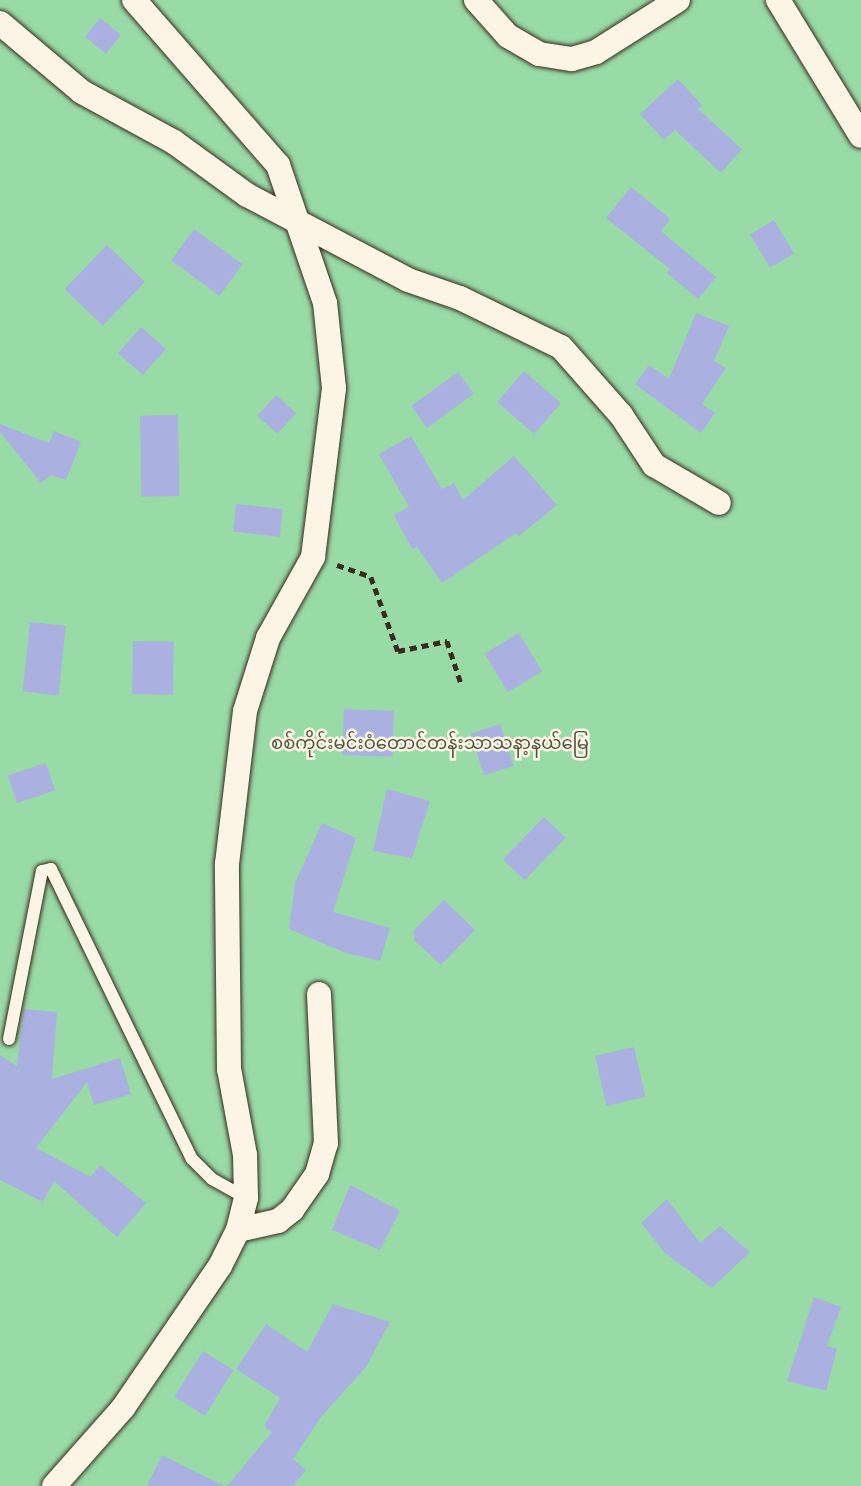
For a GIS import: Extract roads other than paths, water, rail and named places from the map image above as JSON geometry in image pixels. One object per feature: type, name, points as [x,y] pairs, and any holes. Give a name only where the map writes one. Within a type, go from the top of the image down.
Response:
[{"type":"street","points":[[54,1486],[123,1408],[220,1266],[238,1230],[246,1198],[245,1155],[229,1069],[227,864],[246,711],[268,638],[313,557],[334,388],[325,303],[302,227],[278,165],[134,0]]},
{"type":"street","points":[[475,0],[508,36],[539,54],[572,59],[596,52],[678,0]]},
{"type":"street","points":[[778,0],[861,135]]},
{"type":"street","points":[[0,23],[82,92],[174,142],[247,195],[302,227],[408,280],[460,298],[561,347],[621,415],[654,465],[719,503]]},
{"type":"street","points":[[238,1230],[278,1221],[292,1210],[317,1174],[326,1143],[319,994]]},
{"type":"lane","points":[[9,1039],[42,871],[51,869],[192,1159],[212,1179],[246,1198]]},
{"type":"park label","name":"စစ်ကိုင်းမင်းဝံတောင်တန်းသာသနာ့နယ်မြေ","points":[[430,743]]}]
